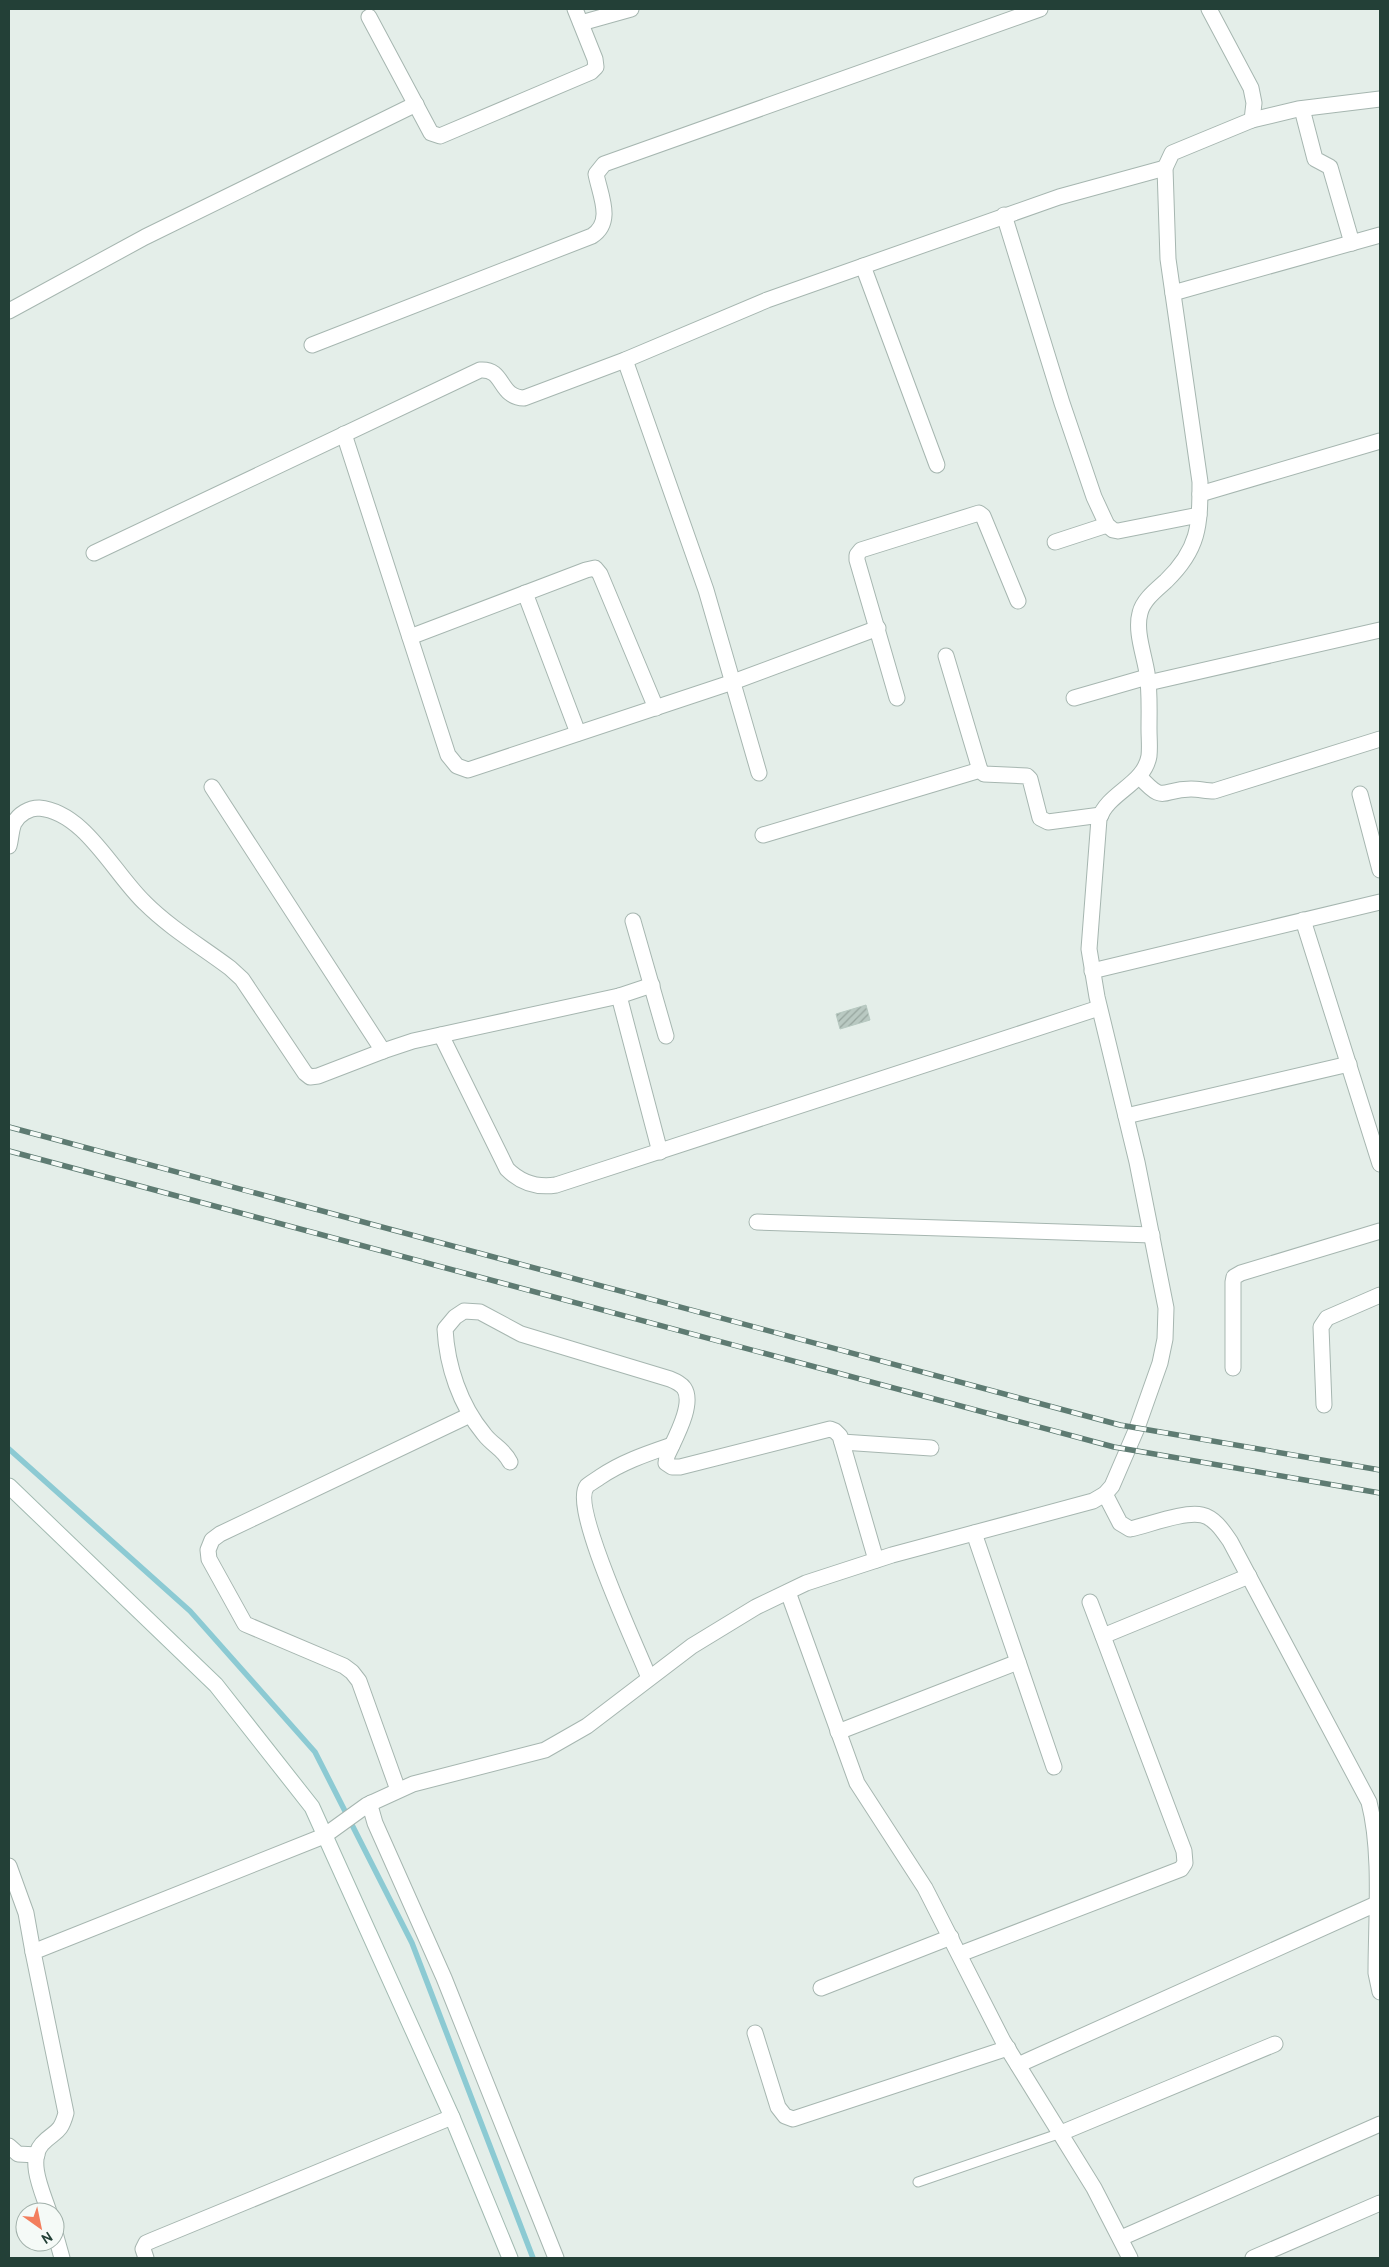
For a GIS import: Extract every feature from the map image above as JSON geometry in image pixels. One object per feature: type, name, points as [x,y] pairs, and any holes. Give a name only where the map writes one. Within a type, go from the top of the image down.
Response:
[{"type":"street","points":[[369,17],[431,132],[440,136],[591,72],[596,67],[595,59],[575,9]]},
{"type":"street","points":[[581,23],[631,9]]},
{"type":"street","points":[[312,346],[592,236],[603,226],[605,218],[596,174],[604,164],[1040,9]]},
{"type":"street","points":[[1209,9],[1251,88],[1254,103],[1252,120]]},
{"type":"street","points":[[33,1952],[324,1836],[338,1824],[369,1804],[413,1784],[545,1750],[587,1726],[692,1646],[756,1607],[806,1583],[876,1560],[1093,1501],[1106,1494],[1112,1486],[1137,1428],[1160,1363],[1165,1339],[1166,1308],[1126,1116],[1092,971],[1089,940],[1101,815],[1111,800],[1144,771],[1149,756],[1148,680],[1138,623],[1140,611],[1147,599],[1178,569],[1189,555],[1197,533],[1200,494],[1168,259],[1165,168],[1172,154],[1252,120],[1302,108],[1380,99]]},
{"type":"street","points":[[9,311],[145,237],[416,104]]},
{"type":"street","points":[[1302,108],[1314,159],[1330,168],[1352,243]]},
{"type":"street","points":[[94,552],[480,370],[488,369],[496,374],[506,392],[514,398],[524,398],[624,360],[768,300],[1004,215],[1059,197],[1165,168]]},
{"type":"street","points":[[1004,215],[1062,403],[1094,497],[1107,525],[1113,530],[1118,531],[1199,515]]},
{"type":"street","points":[[1173,293],[1380,235]]},
{"type":"street","points":[[863,266],[937,465]]},
{"type":"street","points":[[624,360],[696,560],[759,772]]},
{"type":"street","points":[[344,434],[448,755],[457,766],[468,770],[733,682],[878,628]]},
{"type":"street","points":[[1200,494],[1380,441]]},
{"type":"street","points":[[897,698],[857,560],[861,550],[975,513],[983,516],[1018,601]]},
{"type":"street","points":[[1055,542],[1107,525]]},
{"type":"street","points":[[410,637],[595,568],[600,574],[656,708]]},
{"type":"street","points":[[525,593],[578,733]]},
{"type":"street","points":[[1074,698],[1148,680],[1380,630]]},
{"type":"street","points":[[946,656],[980,770],[988,775],[1027,776],[1030,779],[1040,818],[1048,822],[1101,815]]},
{"type":"street","points":[[1139,776],[1152,791],[1162,795],[1190,789],[1214,791],[1380,738]]},
{"type":"street","points":[[763,835],[980,770]]},
{"type":"street","points":[[212,787],[383,1050]]},
{"type":"street","points":[[1360,794],[1380,870]]},
{"type":"street","points":[[9,846],[15,823],[22,813],[34,808],[60,812],[83,831],[135,894],[151,909],[242,979],[305,1074],[310,1076],[318,1076],[383,1050],[441,1035],[619,996],[652,985]]},
{"type":"street","points":[[1092,971],[1380,902]]},
{"type":"street","points":[[1303,920],[1380,1164]]},
{"type":"street","points":[[634,921],[666,1036]]},
{"type":"street","points":[[619,996],[660,1152]]},
{"type":"street","points":[[441,1035],[507,1169],[516,1178],[532,1184],[556,1186],[1100,1008]]},
{"type":"street","points":[[1126,1116],[1348,1064]]},
{"type":"street","points":[[757,1222],[1152,1236]]},
{"type":"street","points":[[1233,1368],[1232,1282],[1234,1277],[1241,1273],[1380,1231]]},
{"type":"street","points":[[1324,1405],[1321,1327],[1327,1318],[1380,1295]]},
{"type":"street","points":[[510,1462],[504,1451],[485,1436],[470,1416],[457,1390],[446,1342],[445,1329],[455,1317],[464,1311],[480,1312],[521,1334],[670,1379],[683,1386],[687,1394],[687,1408],[666,1463],[672,1467],[680,1467],[830,1430],[835,1431],[840,1436],[842,1442],[876,1560]]},
{"type":"street","points":[[398,1790],[358,1681],[352,1672],[344,1666],[245,1624],[212,1569],[208,1550],[212,1540],[220,1534],[470,1416]]},
{"type":"street","points":[[842,1442],[931,1448]]},
{"type":"street","points":[[649,1678],[595,1547],[583,1502],[583,1494],[588,1486],[610,1470],[630,1459],[672,1445]]},
{"type":"street","points":[[9,1486],[216,1685],[312,1807],[452,2117],[510,2258]]},
{"type":"street","points":[[1106,1494],[1120,1523],[1130,1529],[1190,1515],[1204,1515],[1218,1524],[1230,1541],[1369,1802],[1375,1830],[1376,1973],[1380,1992]]},
{"type":"street","points":[[974,1533],[1054,1767]]},
{"type":"street","points":[[1103,1636],[1249,1576]]},
{"type":"street","points":[[788,1592],[857,1783],[911,1863],[1008,2048],[1094,2188],[1130,2258]]},
{"type":"street","points":[[960,1954],[1181,1869],[1185,1863],[1184,1852],[1090,1602]]},
{"type":"street","points":[[838,1732],[1018,1662]]},
{"type":"street","points":[[369,1804],[444,1978],[556,2258]]},
{"type":"street","points":[[9,1866],[26,1913],[66,2113],[63,2125],[56,2134],[42,2144],[37,2155],[35,2165],[46,2202]]},
{"type":"street","points":[[1018,2065],[1376,1904]]},
{"type":"street","points":[[821,1988],[951,1937]]},
{"type":"street","points":[[755,2033],[778,2107],[784,2116],[792,2119],[1008,2048]]},
{"type":"street","points":[[1061,2134],[1275,2044]]},
{"type":"street","points":[[146,2258],[143,2249],[146,2243],[452,2117]]},
{"type":"street","points":[[1121,2238],[1380,2124]]},
{"type":"street","points":[[9,2146],[18,2154],[37,2155]]},
{"type":"street","points":[[1253,2258],[1380,2203]]},
{"type":"lane","points":[[918,2182],[1061,2134]]},
{"type":"building","points":[[866,1005],[870,1020],[840,1029],[836,1014]]},
{"type":"waterway","points":[[9,1449],[190,1611],[315,1752],[412,1943],[533,2258]]},
{"type":"railway","points":[[9,1127],[1120,1425],[1380,1470]]},
{"type":"railway","points":[[9,1151],[1114,1447],[1380,1493]]}]
